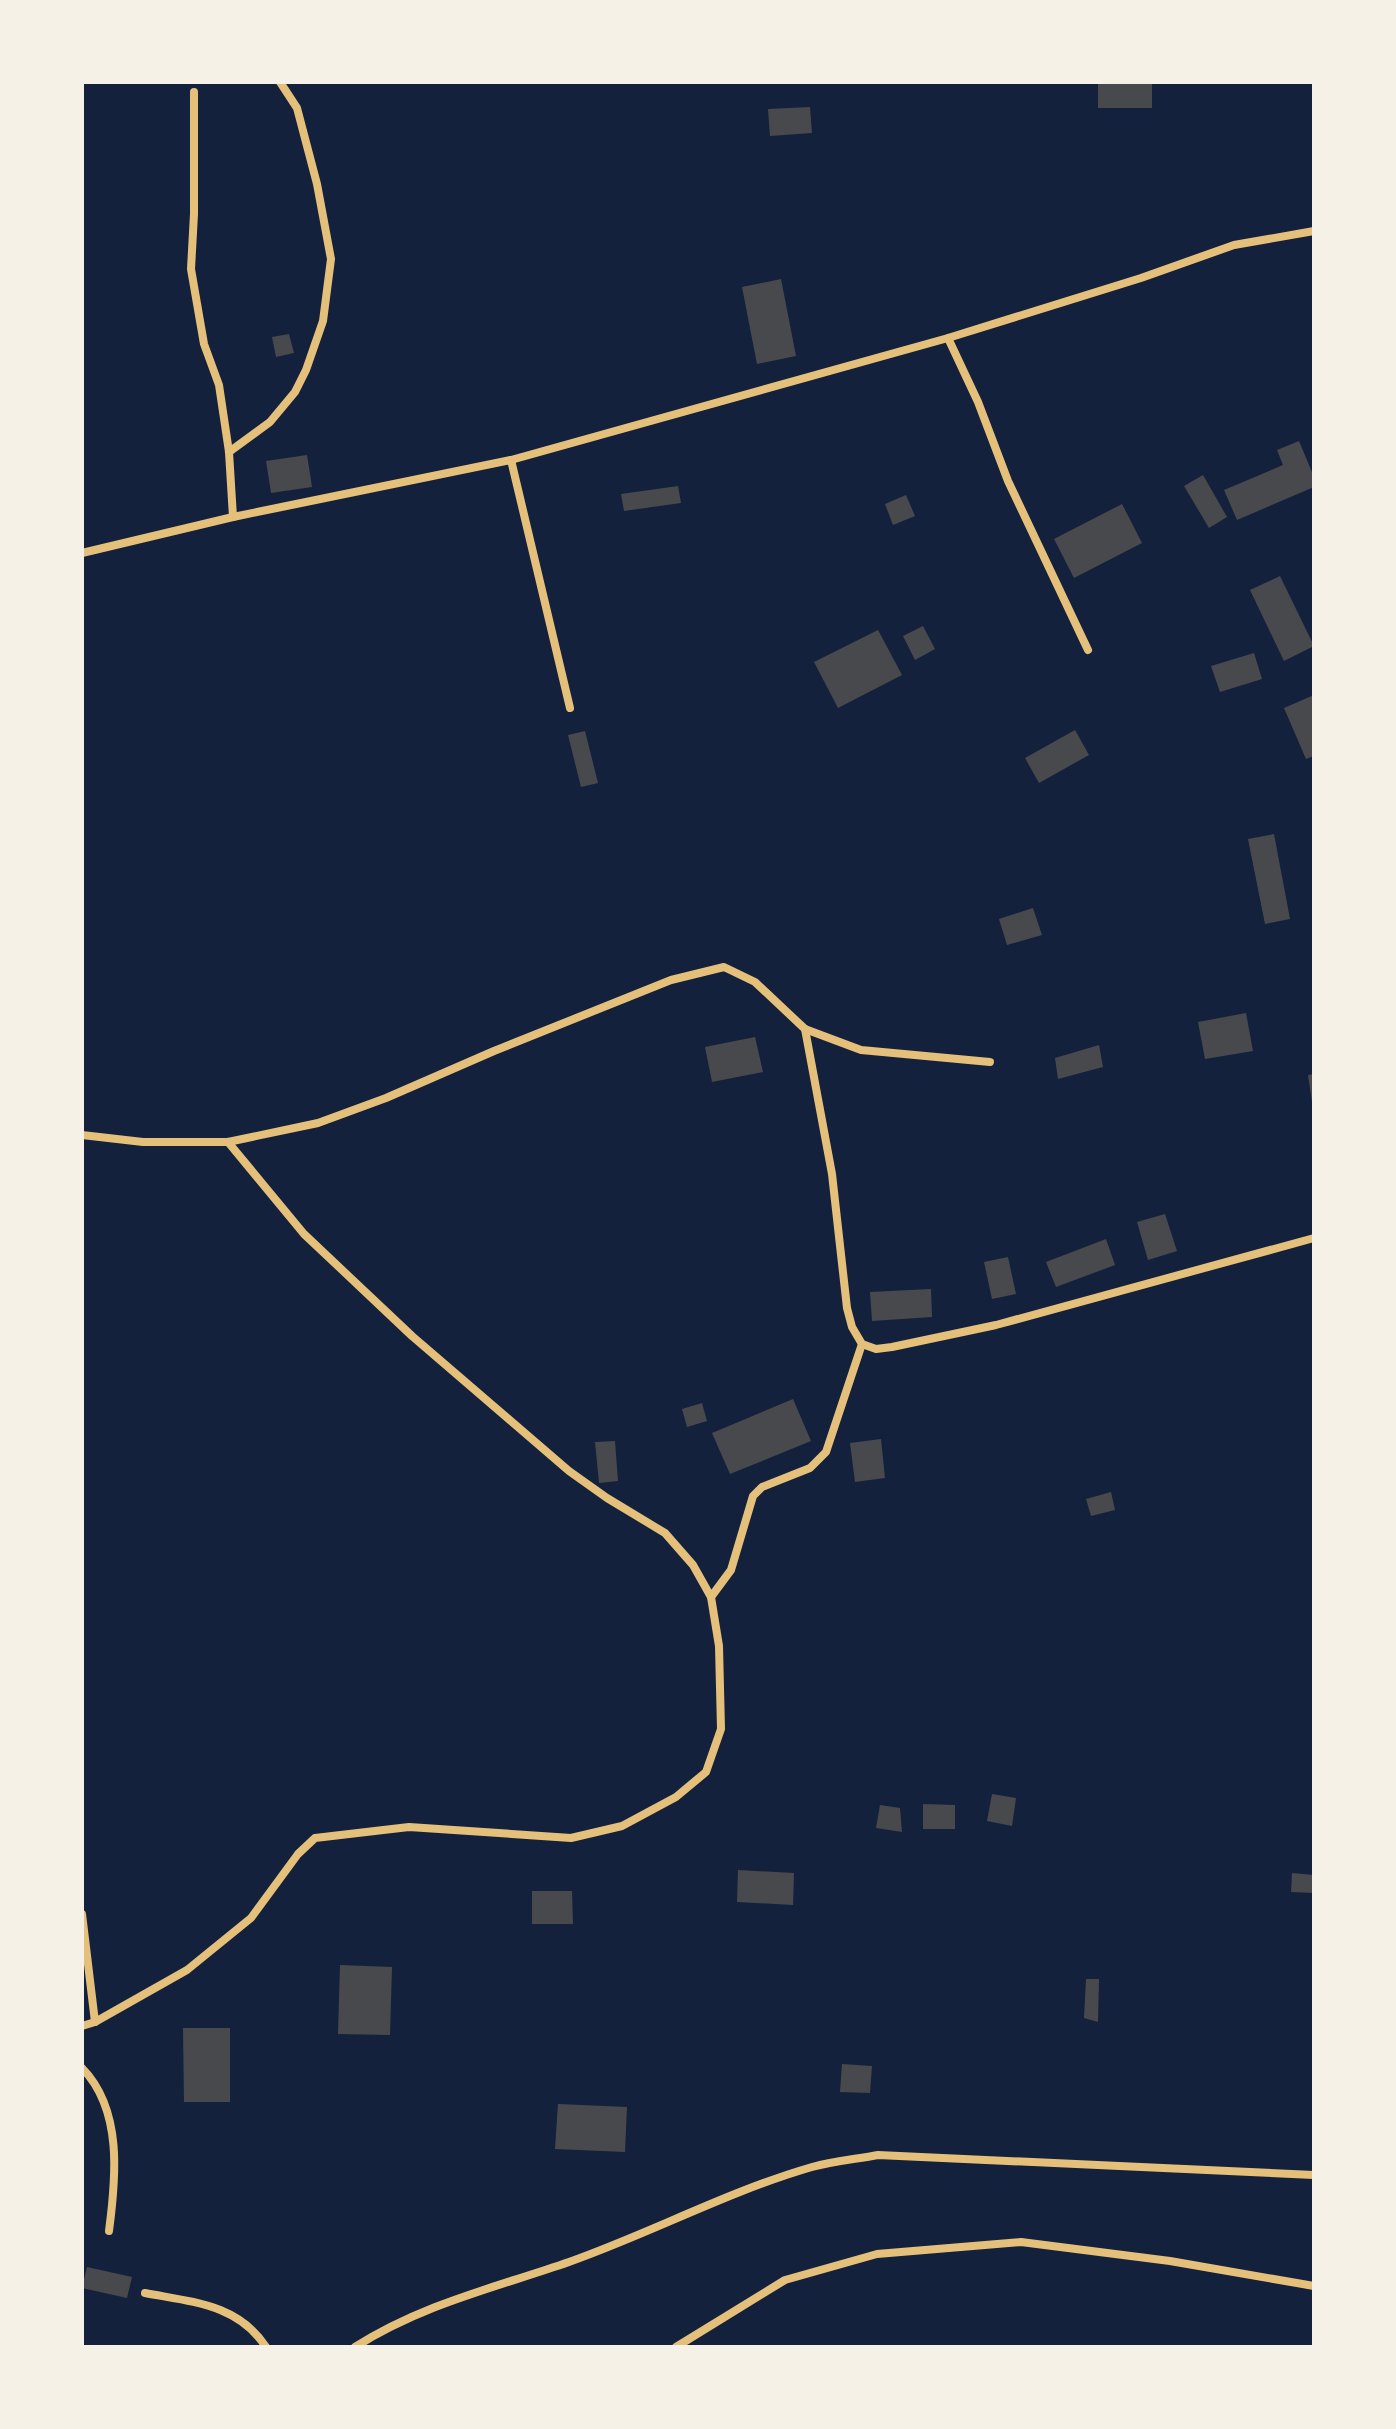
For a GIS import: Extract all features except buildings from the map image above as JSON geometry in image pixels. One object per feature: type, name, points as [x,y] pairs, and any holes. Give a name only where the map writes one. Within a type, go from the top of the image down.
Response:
[{"type":"street","points":[[229,452],[270,422],[295,392],[323,321],[331,259],[317,184],[297,108],[280,82]]},
{"type":"street","points":[[194,92],[191,269],[204,344],[219,385],[229,452],[233,517]]},
{"type":"street","points":[[82,553],[233,517],[511,460],[948,338],[1141,278],[1234,245],[1314,231]]},
{"type":"street","points":[[948,338],[978,402],[1008,481],[1088,650]]},
{"type":"street","points":[[511,460],[570,708]]},
{"type":"street","points":[[82,1135],[143,1142],[228,1142],[318,1123],[671,980],[724,967],[755,982],[805,1029],[861,1050],[990,1062]]},
{"type":"street","points":[[805,1029],[832,1174],[847,1308],[852,1327],[862,1344],[876,1349],[892,1347],[996,1325],[1314,1238]]},
{"type":"street","points":[[82,2026],[95,2022],[187,1970],[251,1918],[298,1854],[315,1838],[409,1827],[571,1838],[622,1826],[676,1797],[706,1772],[721,1729],[719,1646],[711,1597],[693,1565],[665,1533],[569,1471],[412,1336],[304,1234],[228,1142]]},
{"type":"street","points":[[711,1597],[731,1570],[753,1496],[762,1487],[810,1468],[826,1452],[862,1344]]},
{"type":"street","points":[[82,1914],[95,2022]]},
{"type":"street","points":[[82,2068],[91,2077],[109,2114],[116,2180],[109,2231]]},
{"type":"street","points":[[355,2347],[417,2312],[466,2293],[569,2262],[778,2178],[816,2166],[878,2155],[1314,2175]]},
{"type":"street","points":[[676,2347],[785,2280],[877,2254],[1021,2242],[1170,2261],[1314,2286]]},
{"type":"street","points":[[145,2293],[217,2306],[254,2330],[266,2347]]}]
